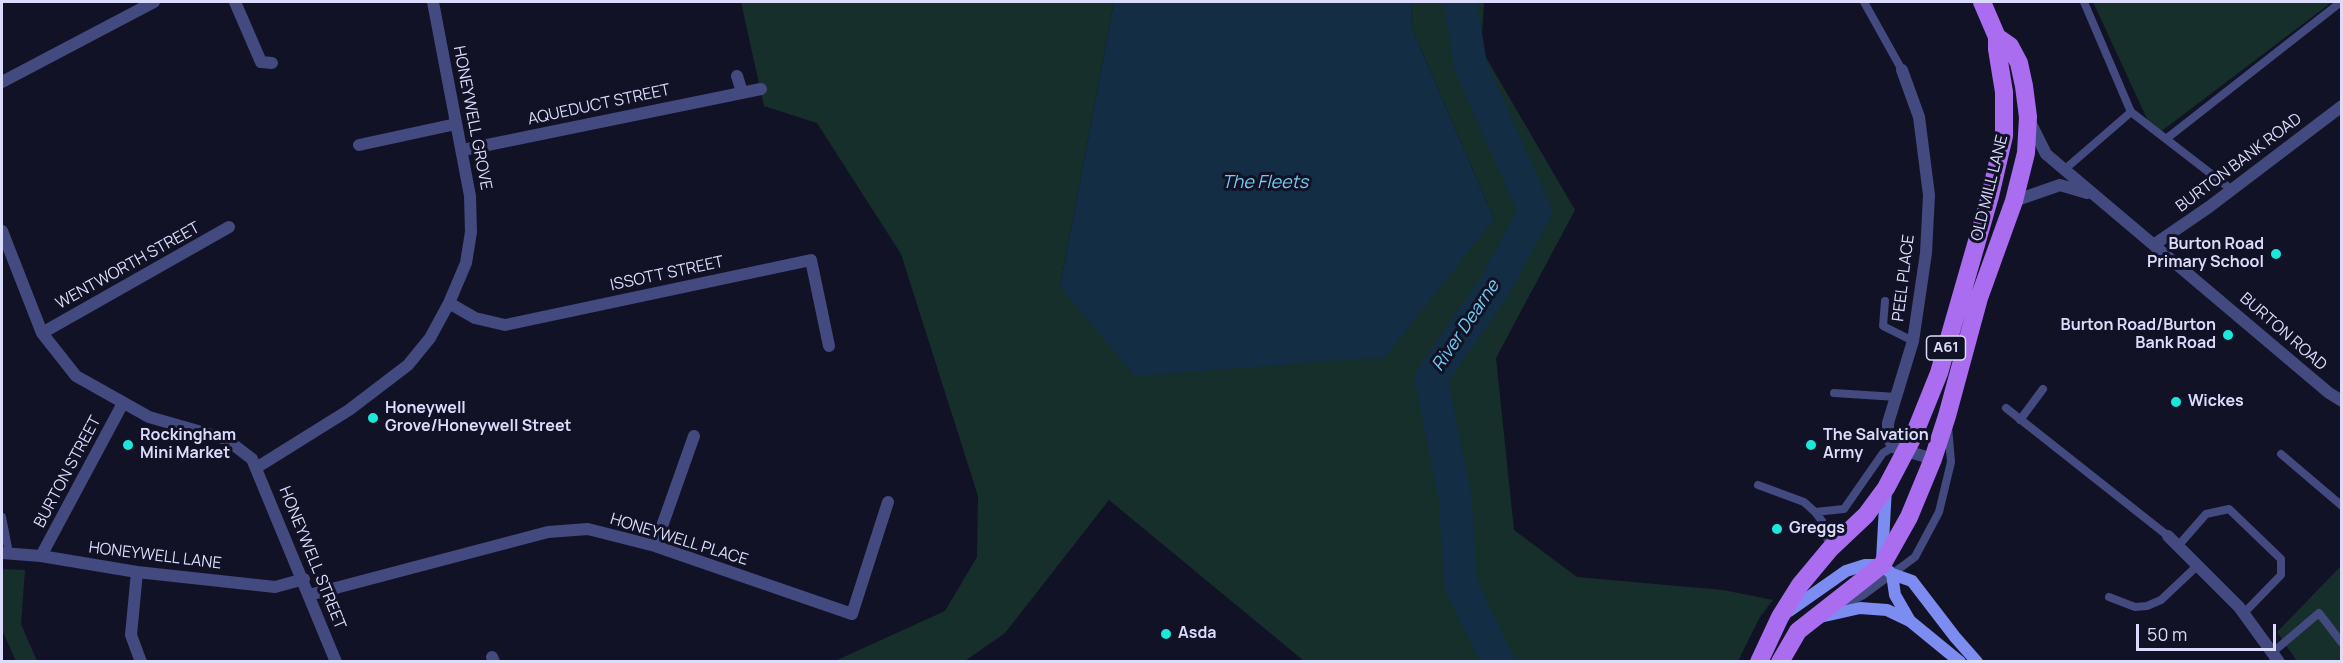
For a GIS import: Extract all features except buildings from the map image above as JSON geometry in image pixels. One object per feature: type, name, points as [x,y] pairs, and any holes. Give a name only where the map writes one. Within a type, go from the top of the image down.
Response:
[{"type":"main road","name":"A61","points":[[1982,2],[1997,37]]},
{"type":"main road","name":"OLD MILL LANE","points":[[1780,662],[1798,631],[1812,619],[1887,569],[1933,459],[1947,417],[1979,298],[2014,201],[2026,153],[2028,119],[2019,63],[2010,46],[1997,37]]},
{"type":"main road","name":"OLD MILL LANE","points":[[1759,662],[1780,617],[1800,585],[1830,549],[1866,515],[1886,488],[1900,449],[1939,373],[2002,149],[2004,92],[1997,37]]},
{"type":"street","points":[[2,82],[154,2]]},
{"type":"street","points":[[235,2],[261,62],[272,63]]},
{"type":"street","name":"HONEYWELL GROVE","points":[[256,468],[382,387],[408,364],[430,338],[449,303],[466,263],[471,232],[470,196],[433,2]]},
{"type":"street","name":"PEEL PLACE","points":[[1900,449],[1888,436],[1888,423],[1913,341],[1926,253],[1929,195],[1919,117],[1902,70]]},
{"type":"street","points":[[737,76],[742,92]]},
{"type":"street","name":"AQUEDUCT STREET","points":[[463,150],[761,89]]},
{"type":"street","name":"BURTON BANK ROAD","points":[[2155,244],[2342,106]]},
{"type":"street","name":"BURTON ROAD","points":[[2028,119],[2041,148],[2064,170],[2155,244],[2329,393],[2342,401]]},
{"type":"street","points":[[359,145],[456,124]]},
{"type":"street","name":"BURTON ROAD","points":[[2014,201],[2042,189],[2060,186],[2093,195]]},
{"type":"street","name":"WENTWORTH STREET","points":[[42,333],[229,227]]},
{"type":"street","name":"HONEYWELL STREET","points":[[2,231],[42,333],[76,376],[149,417],[226,439],[247,453],[256,468],[304,579],[336,662]]},
{"type":"street","name":"ISSOTT STREET","points":[[449,303],[475,318],[505,325],[811,260],[829,346]]},
{"type":"street","name":"BURTON STREET","points":[[41,556],[123,403]]},
{"type":"street","points":[[655,546],[694,436]]},
{"type":"street","points":[[1900,449],[1933,459]]},
{"type":"street","points":[[1886,488],[1887,569],[1894,595],[1910,621]]},
{"type":"street","name":"HONEYWELL PLACE","points":[[309,595],[548,532],[588,529],[655,546],[852,614],[888,502]]},
{"type":"street","points":[[2168,536],[2244,613],[2276,657]]},
{"type":"street","name":"HONEYWELL LANE","points":[[5,553],[41,556],[137,572],[275,586],[304,579]]},
{"type":"street","points":[[1780,617],[1846,571],[1865,565],[1887,569],[1912,581],[1977,662]]},
{"type":"street","points":[[137,572],[131,635],[141,662]]},
{"type":"street","points":[[1812,619],[1860,608],[1887,610],[1910,621],[1960,662]]},
{"type":"lane","points":[[1864,2],[1902,70]]},
{"type":"lane","points":[[2084,2],[2131,112],[2232,189]]},
{"type":"lane","points":[[2166,139],[2341,2]]},
{"type":"lane","points":[[2064,170],[2131,112]]},
{"type":"lane","points":[[1885,301],[1883,326],[1913,341]]},
{"type":"lane","points":[[2020,420],[2043,389]]},
{"type":"lane","points":[[1834,393],[1897,397]]},
{"type":"lane","points":[[2006,408],[2168,536]]},
{"type":"lane","points":[[1887,569],[1915,557],[1939,512],[1950,462],[1947,417]]},
{"type":"lane","points":[[1815,512],[1844,509],[1883,453],[1900,449]]},
{"type":"lane","points":[[2281,454],[2342,506]]},
{"type":"lane","points":[[1758,485],[1804,502],[1822,521],[1830,549]]},
{"type":"lane","points":[[2178,546],[2206,514],[2229,509],[2281,559],[2281,575],[2244,613]]},
{"type":"lane","points":[[2,517],[5,553]]},
{"type":"lane","points":[[2109,597],[2135,607],[2147,606],[2161,600],[2197,566]]},
{"type":"lane","points":[[2276,657],[2319,614],[2342,643]]},
{"type":"green space","points":[[741,2],[1114,2],[1060,287],[1494,219],[1411,26],[1412,2],[1484,2],[1481,49],[1575,210],[1496,358],[1514,530],[1577,577],[1723,590],[1773,600],[1760,617],[1738,661],[1304,661],[1109,500],[1005,633],[965,661],[835,661],[945,611],[977,557],[978,496],[901,254],[817,123],[764,106]]},
{"type":"green space","points":[[2093,2],[2332,2],[2155,136]]},
{"type":"green space","points":[[2341,566],[2341,661],[2297,661],[2277,632]]},
{"type":"green space","points":[[2,569],[25,570],[21,624],[37,661],[16,661],[2,630]]},
{"type":"water","name":"The Fleets","points":[[1114,2],[1412,2],[1411,26],[1494,219],[1385,357],[1135,376],[1060,287]]},
{"type":"waterway","name":"River Dearne","points":[[1460,2],[1471,67],[1535,211],[1496,284],[1431,378],[1455,497],[1461,585],[1498,662]]},
{"type":"place","name":"Burton Road Primary School","points":[[2276,254]]},
{"type":"place","name":"Burton Road/Burton Bank Road","points":[[2228,335]]},
{"type":"place","name":"Wickes","points":[[2176,402]]},
{"type":"place","name":"Honeywell Grove/Honeywell Street","points":[[373,418]]},
{"type":"place","name":"Rockingham Mini Market","points":[[128,445]]},
{"type":"place","name":"The Salvation Army","points":[[1811,445]]},
{"type":"place","name":"Greggs","points":[[1777,529]]},
{"type":"place","name":"Asda","points":[[1166,634]]}]
